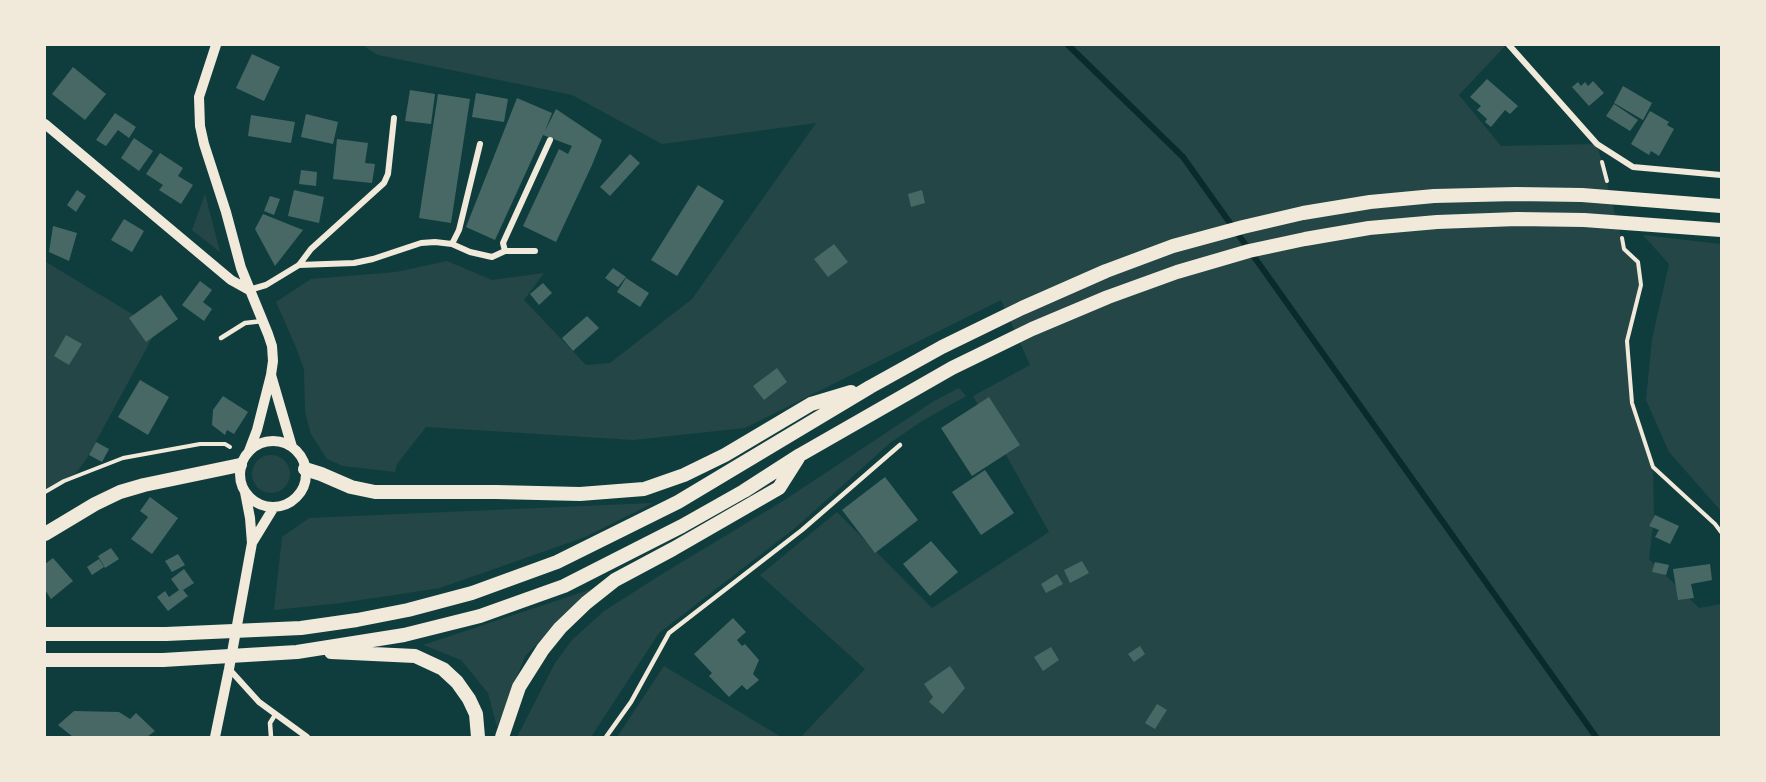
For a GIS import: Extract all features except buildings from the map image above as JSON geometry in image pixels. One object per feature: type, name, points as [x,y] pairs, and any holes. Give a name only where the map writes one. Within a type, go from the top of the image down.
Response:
[{"type":"highway","points":[[45,634],[166,634],[302,628],[408,610],[472,592],[557,562],[678,502],[870,387],[942,347],[1022,308],[1117,267],[1173,246],[1303,213],[1370,202],[1434,196],[1549,195],[1721,206]]},
{"type":"highway","points":[[45,660],[163,660],[302,651],[404,635],[470,619],[564,586],[682,526],[952,368],[1032,329],[1147,282],[1249,251],[1368,228],[1437,222],[1517,219],[1721,230]]},
{"type":"highway","points":[[305,470],[351,487],[375,492],[580,494],[644,489],[684,475],[725,455],[811,404],[870,387]]},
{"type":"highway","points":[[502,737],[519,687],[543,649],[560,628],[586,603],[615,579],[673,549],[779,488],[800,455]]},
{"type":"highway","points":[[45,534],[120,492],[240,465]]},
{"type":"highway","points":[[302,651],[415,656],[429,662],[443,669],[457,682],[469,699],[476,714],[478,737]]},
{"type":"street","points":[[215,737],[252,543],[250,518],[241,483],[240,465],[249,451],[257,430],[271,375],[272,346],[241,268],[200,126],[199,97],[216,45]]},
{"type":"street","points":[[1509,45],[1598,144],[1633,167],[1721,175]]},
{"type":"street","points":[[45,124],[231,280],[249,290],[266,285],[299,265],[311,249],[384,183],[388,174],[394,118]]},
{"type":"street","points":[[505,251],[503,243],[550,140]]},
{"type":"street","points":[[452,244],[459,230],[480,144]]},
{"type":"street","points":[[299,265],[354,263],[421,243],[435,242],[452,244],[470,252],[492,257],[505,251],[535,251]]},
{"type":"street","points":[[271,375],[292,447]]},
{"type":"street","points":[[245,492],[262,506],[274,507],[289,502],[300,492],[306,477],[299,453],[282,442],[270,441],[258,444],[249,451]]},
{"type":"street","points":[[252,543],[274,507]]},
{"type":"street","points":[[229,669],[259,702],[307,737]]},
{"type":"lane","points":[[220,338],[245,323],[263,321]]},
{"type":"lane","points":[[606,737],[631,702],[669,633],[802,530],[900,445]]},
{"type":"lane","points":[[271,737],[270,723],[275,715]]},
{"type":"path","points":[[1598,144],[1608,186]]},
{"type":"path","points":[[1623,225],[1624,249],[1638,262],[1641,285],[1627,341],[1632,403],[1653,467],[1721,532]]},
{"type":"path","points":[[45,492],[123,458],[200,444],[225,444],[230,447]]},
{"type":"shaded area","points":[[362,45],[1506,45],[1459,95],[1501,146],[1597,144],[1624,249],[1638,262],[1641,285],[1627,341],[1632,403],[1653,467],[1654,516],[1649,559],[1699,608],[1721,604],[1721,737],[801,737],[865,669],[760,575],[837,512],[932,608],[1049,532],[973,396],[1030,365],[1001,300],[745,428],[633,440],[426,427],[397,464],[395,472],[343,466],[327,459],[311,434],[305,412],[304,369],[276,302],[311,279],[396,272],[447,261],[492,280],[544,273],[524,300],[586,365],[610,363],[692,299],[816,123],[662,144],[572,95],[378,55]]},
{"type":"shaded area","points":[[205,194],[220,252],[192,230]]},
{"type":"shaded area","points":[[1643,235],[1721,244],[1721,511],[1669,452],[1646,400],[1652,339],[1669,264]]},
{"type":"shaded area","points":[[46,262],[157,329],[87,458],[76,473],[45,489]]},
{"type":"shaded area","points":[[959,388],[966,396],[922,421],[890,443],[795,528],[659,633],[591,737],[517,737],[555,663],[572,640],[604,611],[783,501],[934,401]]},
{"type":"shaded area","points":[[271,455],[284,461],[290,474],[284,487],[271,493],[258,487],[252,474],[258,461]]},
{"type":"shaded area","points":[[653,503],[585,537],[440,588],[341,603],[274,610],[282,537],[309,518]]},
{"type":"shaded area","points":[[592,589],[525,656],[497,727],[488,693],[461,660],[423,645]]},
{"type":"shaded area","points":[[664,666],[781,737],[617,737]]},
{"type":"waterway","points":[[1068,45],[1183,157],[1596,737]]}]
